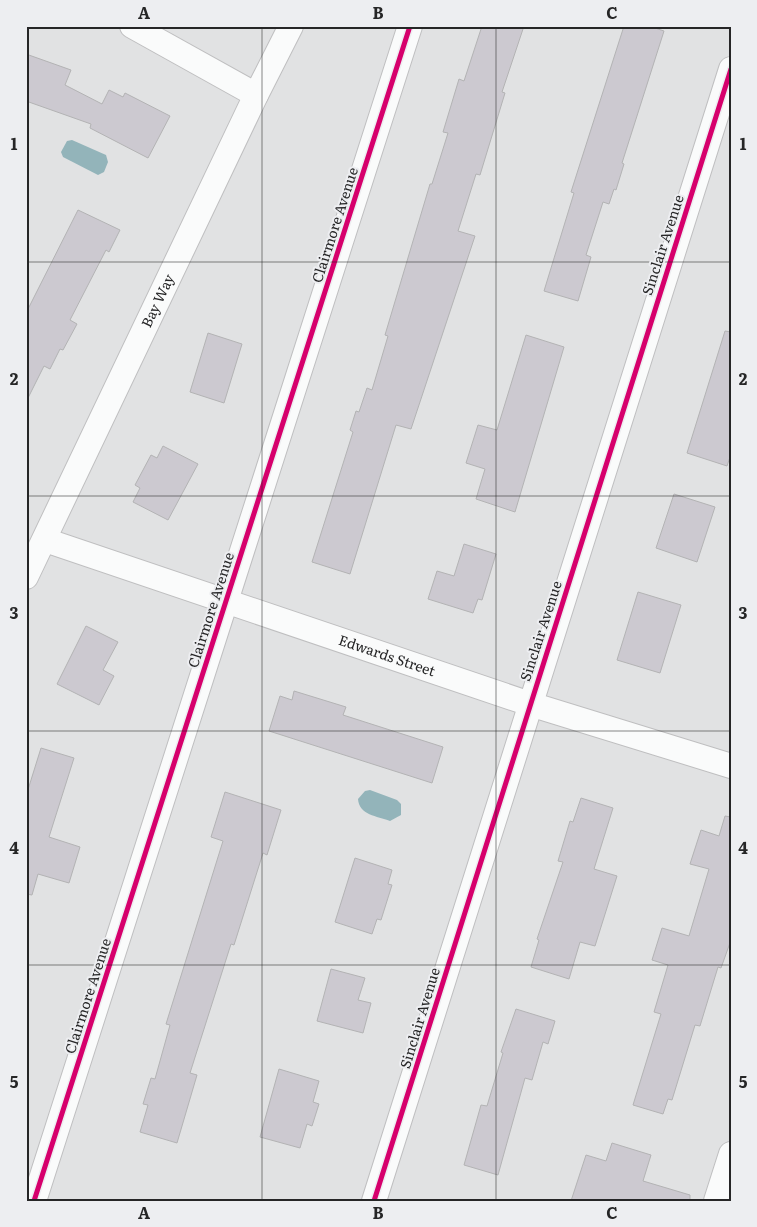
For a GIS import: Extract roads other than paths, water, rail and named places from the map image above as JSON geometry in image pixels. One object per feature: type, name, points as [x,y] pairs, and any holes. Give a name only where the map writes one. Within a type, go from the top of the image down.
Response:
[{"type":"street","points":[[132,26],[256,94]]},
{"type":"street","name":"Bay Way","points":[[26,577],[256,94],[292,26]]},
{"type":"street","name":"Clairmore Avenue","points":[[34,1201],[410,26]]},
{"type":"street","name":"Sinclair Avenue","points":[[374,1201],[731,69]]},
{"type":"street","name":"Edwards Street","points":[[45,540],[530,704],[731,766]]},
{"type":"street","points":[[716,1201],[731,1154]]},
{"type":"water","points":[[72,140],[106,155],[108,162],[104,172],[98,175],[63,157],[61,152],[67,141]]},
{"type":"water","points":[[370,790],[397,800],[401,804],[401,815],[390,821],[365,812],[358,799],[365,791]]}]
